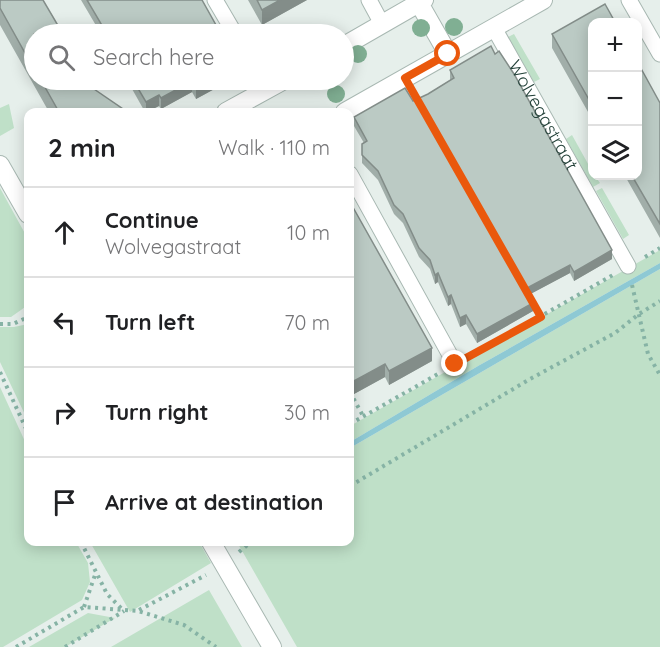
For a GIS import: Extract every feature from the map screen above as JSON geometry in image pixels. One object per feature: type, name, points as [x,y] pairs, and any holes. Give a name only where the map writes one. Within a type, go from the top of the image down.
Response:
[{"type":"street","points":[[352,108],[543,0]]},
{"type":"street","points":[[354,40],[422,1],[448,54]]},
{"type":"street","points":[[232,108],[257,90]]},
{"type":"street","points":[[0,165],[24,207]]},
{"type":"street","points":[[214,546],[272,647]]},
{"type":"lane","points":[[215,0],[229,24]]},
{"type":"lane","points":[[369,0],[382,24]]},
{"type":"lane","points":[[630,0],[660,54]]},
{"type":"lane","name":"Wolvegastraat","points":[[494,28],[628,266]]},
{"type":"lane","points":[[354,181],[455,364]]},
{"type":"path","points":[[150,96],[157,108]]},
{"type":"path","points":[[354,422],[660,248]]},
{"type":"path","points":[[628,266],[648,354],[660,375]]},
{"type":"path","points":[[523,286],[541,317]]},
{"type":"path","points":[[354,484],[531,379],[615,333],[660,301]]},
{"type":"path","points":[[0,324],[13,324],[24,319]]},
{"type":"path","points":[[0,372],[24,424]]},
{"type":"path","points":[[354,400],[363,416]]},
{"type":"path","points":[[83,546],[107,594],[124,611]]},
{"type":"path","points":[[138,611],[225,565]]},
{"type":"path","points":[[84,607],[96,571]]},
{"type":"path","points":[[16,647],[84,607],[138,611],[184,625],[216,647]]},
{"type":"path","points":[[65,647],[124,611]]},
{"type":"green space","points":[[514,34],[540,79],[534,82],[508,37]]},
{"type":"green space","points":[[9,104],[14,128],[0,136],[0,108]]},
{"type":"green space","points":[[572,135],[588,164],[588,178],[566,139]]},
{"type":"green space","points":[[589,180],[598,180],[600,183],[593,187]]},
{"type":"green space","points":[[0,188],[24,232],[24,308],[11,317],[0,317]]},
{"type":"green space","points":[[602,188],[629,235],[623,239],[596,191]]},
{"type":"green space","points":[[660,250],[660,263],[354,440],[354,424]]},
{"type":"green space","points":[[660,269],[660,647],[297,647],[239,546],[354,546],[354,446]]},
{"type":"green space","points":[[24,325],[24,413],[0,362],[0,327]]},
{"type":"green space","points":[[0,387],[24,439],[24,546],[78,546],[88,563],[90,582],[82,600],[0,647]]},
{"type":"green space","points":[[92,546],[201,546],[211,563],[130,612]]},
{"type":"green space","points":[[209,590],[242,647],[111,647]]},
{"type":"green space","points":[[88,613],[115,618],[65,647],[29,647]]},
{"type":"water","points":[[660,263],[660,269],[354,446],[354,440]]},
{"type":"building","points":[[0,0],[43,0],[57,24],[24,24],[24,51],[0,8]]},
{"type":"building","points":[[87,0],[202,0],[215,24],[101,24]]},
{"type":"building","points":[[257,0],[280,0],[262,10]]},
{"type":"building","points":[[605,4],[613,18],[588,18],[588,98],[552,34]]},
{"type":"building","points":[[491,46],[495,54],[499,51],[514,74],[612,250],[574,272],[570,265],[525,289],[533,303],[477,334],[466,315],[460,318],[451,295],[448,297],[438,273],[435,275],[430,260],[419,248],[403,214],[394,205],[378,171],[362,155],[362,144],[367,141],[354,117],[405,88],[413,101],[428,94],[454,78],[450,70]]},
{"type":"building","points":[[642,70],[660,103],[660,224],[634,180],[642,180]]},
{"type":"building","points":[[47,90],[95,90],[122,108],[57,108]]},
{"type":"building","points":[[139,90],[176,90],[161,98],[159,95],[146,102]]},
{"type":"building","points":[[354,209],[432,348],[389,371],[385,364],[354,381]]},
{"type":"route","points":[[448,54],[405,78],[541,317],[455,364]]}]
